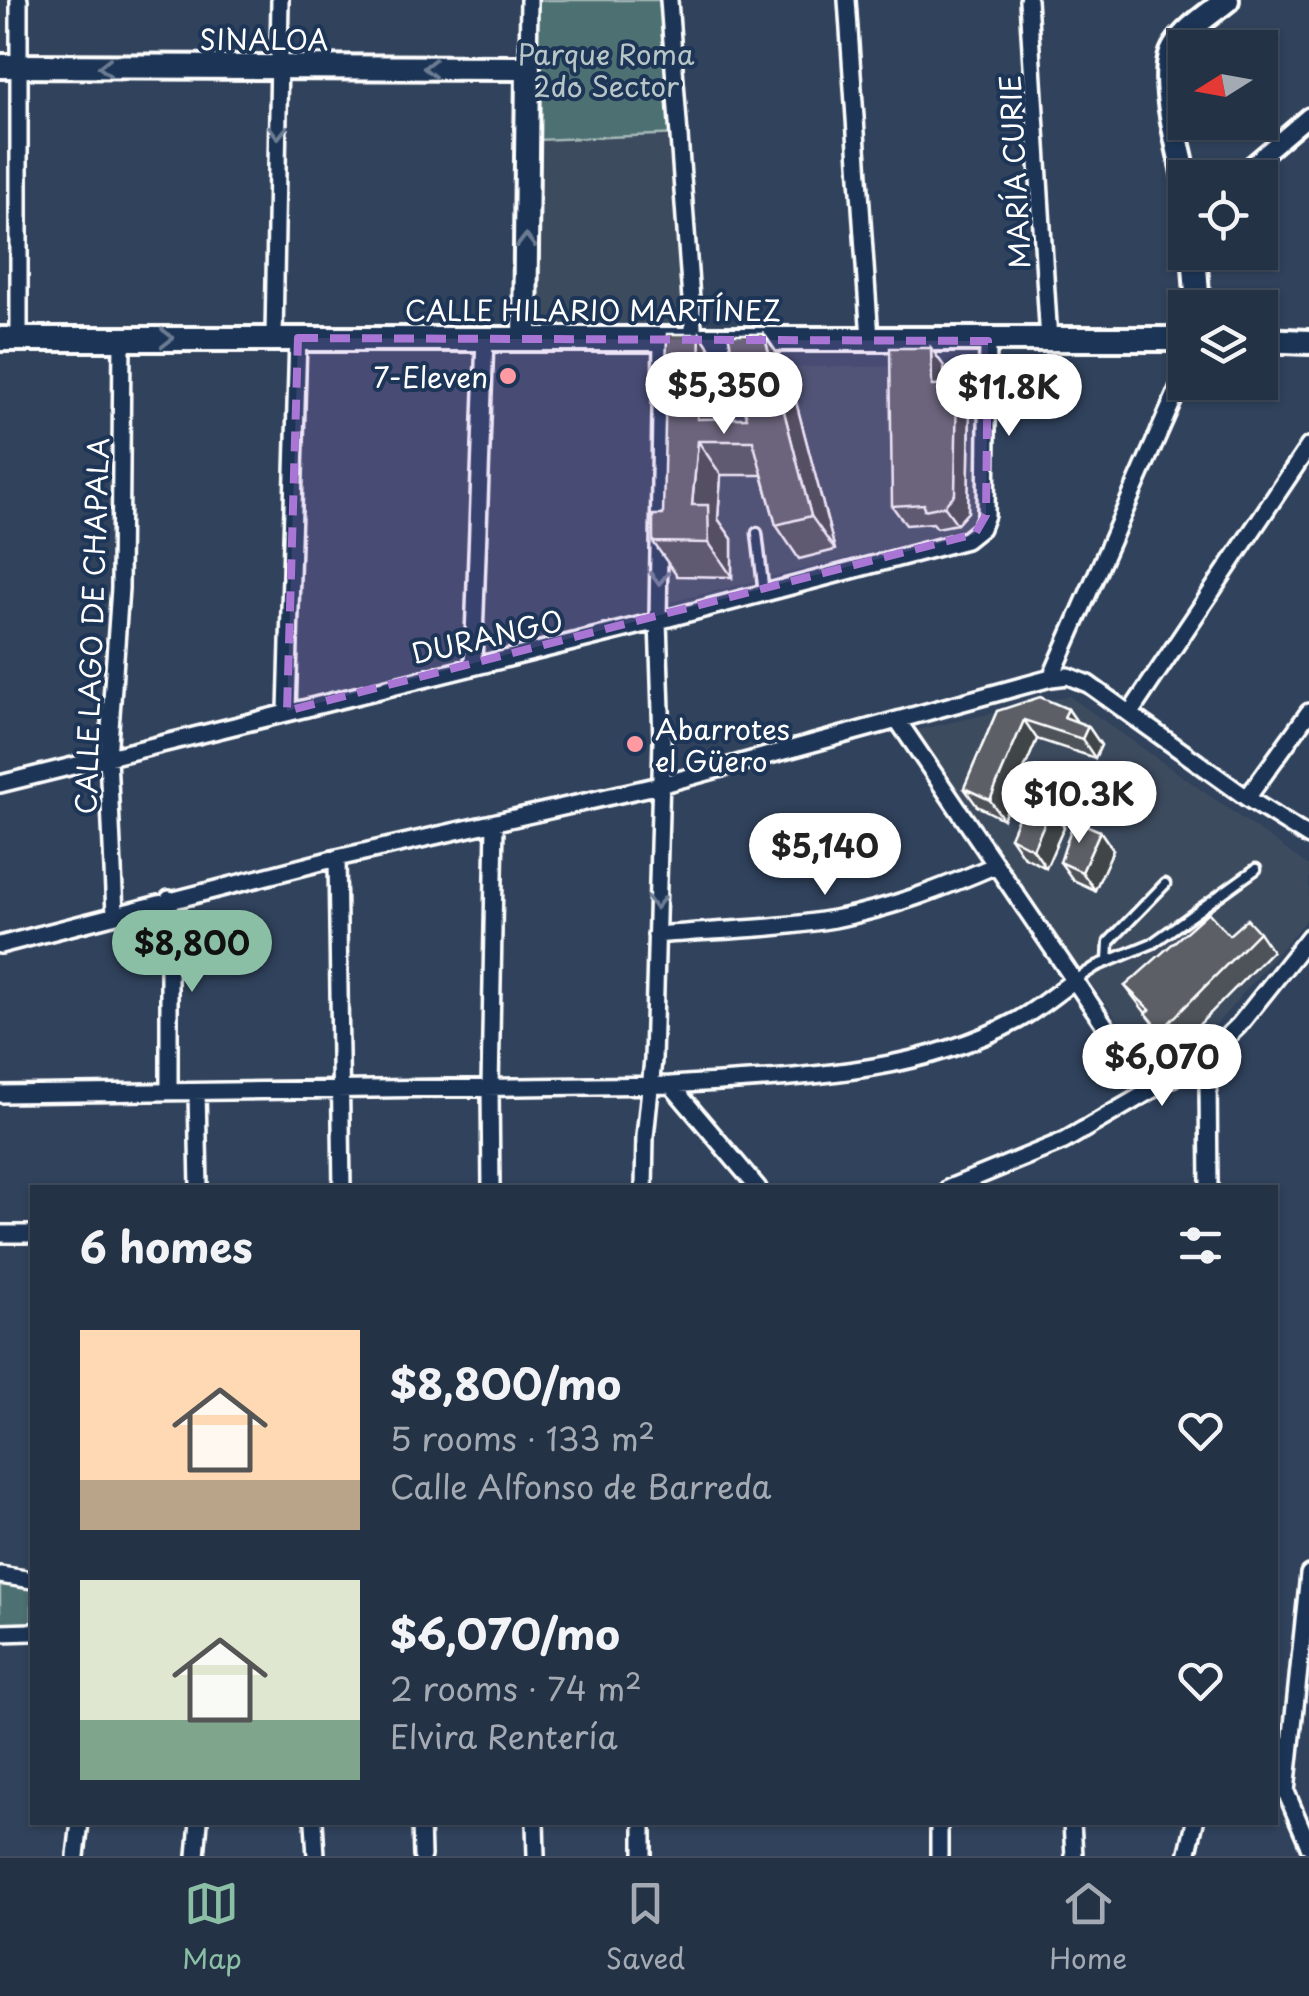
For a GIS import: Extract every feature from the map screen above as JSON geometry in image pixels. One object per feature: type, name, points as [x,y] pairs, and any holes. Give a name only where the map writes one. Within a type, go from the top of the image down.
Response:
[{"type":"street","points":[[10,338],[9,66],[19,0]]},
{"type":"street","points":[[274,337],[280,0]]},
{"type":"street","points":[[526,339],[528,0]]},
{"type":"street","points":[[669,0],[694,340]]},
{"type":"street","points":[[847,0],[870,339]]},
{"type":"street","name":"MARÍA CURIE","points":[[1028,0],[1049,341]]},
{"type":"street","points":[[1182,160],[1168,82],[1169,58],[1183,37],[1227,0]]},
{"type":"street","name":"SINALOA","points":[[9,66],[528,68]]},
{"type":"street","points":[[1257,160],[1309,116]]},
{"type":"street","name":"CALLE HILARIO MARTÍNEZ","points":[[10,338],[1168,339]]},
{"type":"street","name":"CALLE LAGO DE CHAPALA","points":[[114,914],[108,757],[120,588],[122,338]]},
{"type":"street","points":[[287,711],[298,338]]},
{"type":"street","points":[[473,665],[485,338]]},
{"type":"street","points":[[644,1185],[662,740],[658,621],[662,340]]},
{"type":"street","points":[[1278,341],[1309,342]]},
{"type":"street","name":"DURANGO","points":[[0,784],[658,621],[966,540],[982,528],[986,515],[988,342]]},
{"type":"street","points":[[1051,678],[1173,400]]},
{"type":"street","points":[[1130,713],[1309,446]]},
{"type":"street","points":[[0,945],[336,858],[660,785],[1051,678],[1077,678],[1309,837]]},
{"type":"street","points":[[1247,798],[1309,712]]},
{"type":"street","points":[[898,721],[1149,1090]]},
{"type":"street","points":[[492,1185],[495,822]]},
{"type":"street","points":[[336,858],[342,1185]]},
{"type":"street","points":[[656,935],[831,920],[898,904],[996,866]]},
{"type":"street","points":[[169,899],[169,1091]]},
{"type":"street","points":[[973,1184],[1064,1142],[1204,1060],[1239,1025],[1309,937]]},
{"type":"street","points":[[0,1094],[651,1085],[848,1071],[923,1056],[1018,1020],[1075,980]]},
{"type":"street","points":[[1204,1060],[1208,1082],[1209,1185]]},
{"type":"street","points":[[671,1084],[755,1185]]},
{"type":"street","points":[[197,1092],[199,1185]]},
{"type":"street","points":[[0,1234],[30,1234]]},
{"type":"street","points":[[1309,1574],[1286,1792],[1309,1846]]},
{"type":"street","points":[[0,1576],[30,1580]]},
{"type":"street","points":[[0,1633],[30,1632]]},
{"type":"street","points":[[76,1856],[80,1825]]},
{"type":"street","points":[[196,1856],[199,1825]]},
{"type":"street","points":[[314,1825],[316,1856]]},
{"type":"street","points":[[421,1825],[422,1856]]},
{"type":"street","points":[[535,1825],[536,1856]]},
{"type":"street","points":[[643,1825],[643,1856]]},
{"type":"street","points":[[939,1825],[939,1856]]},
{"type":"street","points":[[1072,1825],[1074,1856]]},
{"type":"street","points":[[1187,1856],[1194,1825]]},
{"type":"lane","points":[[758,533],[764,594]]},
{"type":"lane","points":[[1075,980],[1152,944],[1256,869]]},
{"type":"lane","points":[[1108,962],[1109,942],[1165,884]]},
{"type":"highlighted area","points":[[298,338],[988,341],[986,515],[975,534],[287,711]]},
{"type":"shaded area","points":[[679,134],[686,316],[682,323],[666,327],[564,329],[545,322],[541,310],[537,140]]},
{"type":"shaded area","points":[[968,366],[980,374],[975,519],[965,529],[670,602],[676,368]]},
{"type":"shaded area","points":[[1069,696],[1309,866],[1309,916],[1199,1045],[1157,1074],[908,732]]},
{"type":"green space","name":"Parque Roma 2do Sector","points":[[535,0],[669,0],[679,134],[537,140]]},
{"type":"green space","points":[[0,1575],[30,1578],[30,1623],[0,1624]]},
{"type":"building","points":[[667,334],[700,334],[697,419],[747,418],[728,334],[764,334],[811,516],[776,525],[753,441],[698,441],[692,505],[708,505],[709,543],[653,542],[653,515],[663,515]]},
{"type":"building","points":[[890,348],[931,348],[932,386],[957,385],[955,494],[944,506],[924,510],[924,504],[892,506]]},
{"type":"building","points":[[1040,697],[1068,709],[1064,717],[1088,726],[1082,739],[1024,720],[990,800],[964,788],[997,711]]},
{"type":"building","points":[[1027,797],[1051,808],[1033,849],[1010,837]]},
{"type":"building","points":[[1074,820],[1100,831],[1082,872],[1060,862]]},
{"type":"building","points":[[1208,912],[1229,935],[1247,919],[1259,932],[1161,1031],[1146,1013],[1150,1010],[1125,986]]},
{"type":"place","name":"7-Eleven","points":[[508,376]]},
{"type":"place","name":"Abarrotes el Güero","points":[[635,744]]}]
